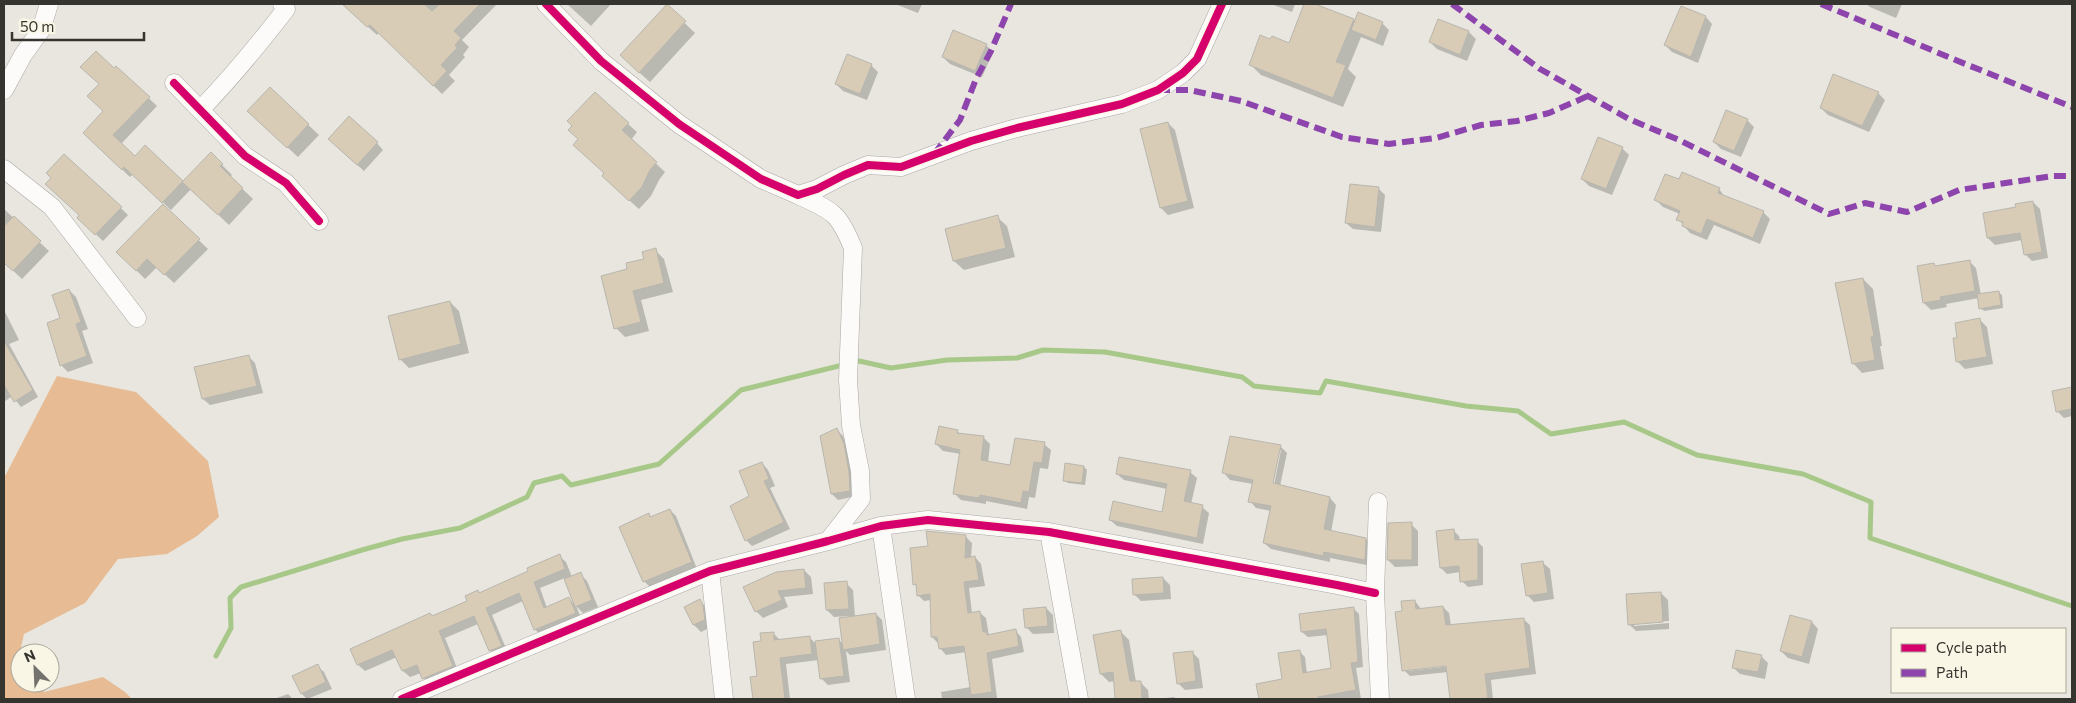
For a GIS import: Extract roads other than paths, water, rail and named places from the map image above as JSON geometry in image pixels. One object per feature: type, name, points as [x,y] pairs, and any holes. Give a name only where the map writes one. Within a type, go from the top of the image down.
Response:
[{"type":"street","points":[[4,90],[41,30],[49,4]]},
{"type":"street","points":[[200,110],[236,73],[270,30],[286,9],[282,4]]},
{"type":"street","points":[[546,4],[602,62],[679,124],[761,179],[832,211],[845,229],[853,248],[848,380],[852,425],[860,471],[861,499],[828,541]]},
{"type":"street","points":[[798,195],[817,189],[868,165],[902,167],[971,141],[1017,128],[1122,104],[1158,90],[1183,73],[1197,60],[1222,4]]},
{"type":"street","points":[[174,83],[245,156],[286,183],[319,221]]},
{"type":"street","points":[[4,169],[52,207],[137,318]]},
{"type":"street","points":[[1378,502],[1375,593],[1380,699]]},
{"type":"street","points":[[408,698],[710,571],[881,526],[928,520],[1049,532],[1337,584],[1375,593]]},
{"type":"street","points":[[881,526],[906,699]]},
{"type":"street","points":[[1049,532],[1079,699]]},
{"type":"street","points":[[710,571],[724,699]]},
{"type":"waterway","points":[[216,656],[231,628],[230,598],[241,587],[402,539],[460,528],[527,497],[534,483],[562,476],[571,485],[659,464],[741,390],[859,361],[891,368],[947,360],[1017,358],[1043,350],[1105,352],[1242,377],[1254,386],[1320,393],[1326,381],[1466,406],[1518,411],[1551,434],[1624,422],[1697,455],[1803,474],[1871,502],[1870,538],[2072,606]]}]
